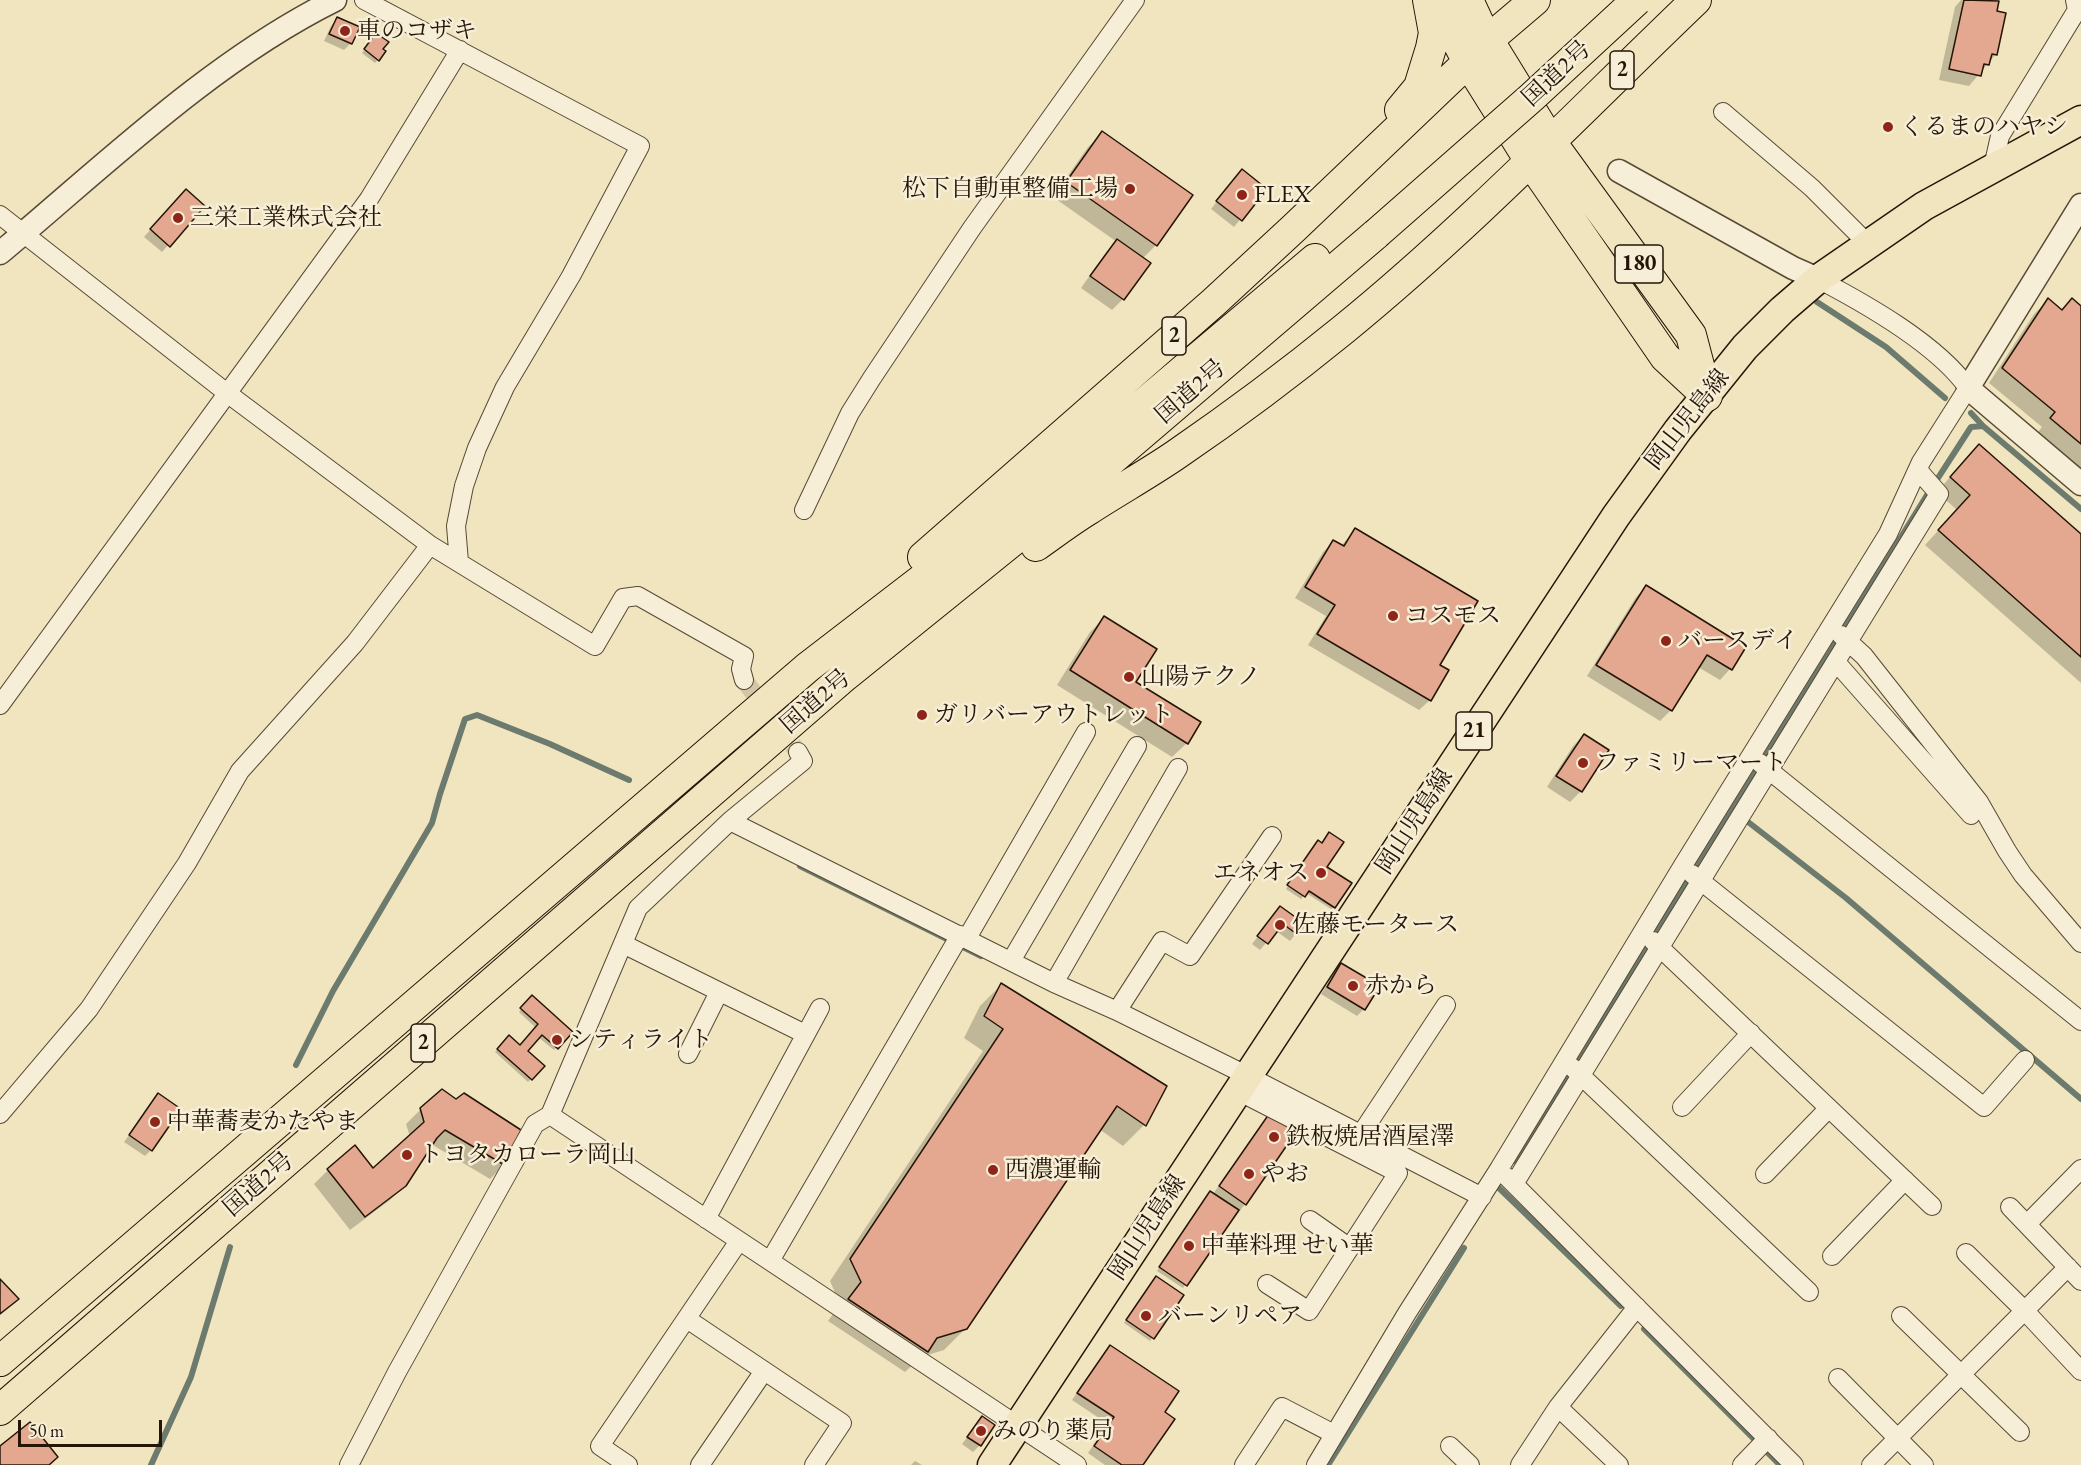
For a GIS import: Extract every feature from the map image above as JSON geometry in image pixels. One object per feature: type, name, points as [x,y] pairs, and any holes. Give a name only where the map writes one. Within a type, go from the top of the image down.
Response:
[{"type":"highway","points":[[1294,228],[1310,202],[1394,117],[1419,87],[1434,33],[1428,0]]},
{"type":"highway","name":"180","points":[[1440,0],[1446,20],[1468,62],[1691,335],[1707,396]]},
{"type":"highway","name":"180","points":[[1468,0],[1540,152]]},
{"type":"highway","name":"2","points":[[808,667],[946,535],[1214,302],[1468,62],[1488,40],[1535,0]]},
{"type":"highway","name":"国道2号","points":[[0,1410],[845,676],[1088,480],[1369,226],[1609,0]]},
{"type":"highway","name":"国道2号","points":[[0,1361],[808,667],[1072,464],[1532,97],[1637,0]]},
{"type":"highway","name":"2","points":[[845,676],[1086,511],[1175,456],[1268,389],[1346,328],[1442,244],[1696,0]]},
{"type":"main road","name":"岡山児島線","points":[[992,1465],[1616,516],[1678,430],[1745,347],[1782,309],[1818,279],[1924,206],[2081,120]]},
{"type":"street","points":[[0,253],[205,82],[280,29],[335,0]]},
{"type":"street","points":[[364,0],[640,146],[571,276],[506,387],[477,448],[464,486],[456,526],[459,562]]},
{"type":"street","points":[[804,510],[850,413],[872,378],[972,228],[1135,0]]},
{"type":"street","points":[[1993,167],[2000,136],[2077,10],[2075,0]]},
{"type":"street","points":[[0,705],[369,198],[460,50]]},
{"type":"street","points":[[1723,112],[1812,188],[1868,244]]},
{"type":"street","points":[[1619,171],[1793,268],[1852,297],[1904,330],[1957,373],[1968,388],[2081,484]]},
{"type":"street","points":[[1320,1464],[1334,1434],[1499,1169],[1573,1067],[1839,634],[1939,494],[1927,481],[1921,462],[2081,205]]},
{"type":"street","points":[[0,215],[227,393],[430,545],[595,646],[622,598],[638,596],[744,656],[741,669],[744,680]]},
{"type":"street","points":[[1692,875],[1741,816],[1760,763],[1836,662],[1839,634],[1887,534],[1927,481]]},
{"type":"street","points":[[0,1114],[89,1009],[187,864],[240,771],[355,643],[430,545]]},
{"type":"street","points":[[1839,634],[1864,656],[1979,802],[2023,875],[2081,943]]},
{"type":"street","points":[[1836,662],[1971,815]]},
{"type":"street","points":[[770,1261],[959,940],[1086,732]]},
{"type":"street","points":[[1011,961],[1137,746]]},
{"type":"street","points":[[349,1465],[397,1372],[535,1124],[550,1115],[638,908],[730,821],[803,761],[798,752]]},
{"type":"street","points":[[1760,763],[2081,1021]]},
{"type":"street","points":[[1054,983],[1178,768]]},
{"type":"street","points":[[730,821],[959,940],[1011,961],[1117,1011],[1243,1083],[1381,1154],[1482,1197]]},
{"type":"street","points":[[1117,1011],[1162,942],[1190,956],[1272,836]]},
{"type":"street","points":[[1692,875],[1984,1107],[2025,1060]]},
{"type":"street","points":[[1652,939],[1932,1206]]},
{"type":"street","points":[[623,944],[805,1034]]},
{"type":"street","points":[[688,1053],[719,992]]},
{"type":"street","points":[[1360,1134],[1446,1005]]},
{"type":"street","points":[[706,1219],[820,1008]]},
{"type":"street","points":[[1682,1107],[1751,1033]]},
{"type":"street","points":[[1514,1184],[1573,1067]]},
{"type":"street","points":[[1573,1067],[1809,1292]]},
{"type":"street","points":[[1243,1083],[1360,1134],[1398,1173],[1309,1311],[1267,1284]]},
{"type":"street","points":[[1765,1174],[1829,1108]]},
{"type":"street","points":[[550,1115],[1077,1465]]},
{"type":"street","points":[[1499,1169],[1637,1307],[1763,1443],[1794,1465]]},
{"type":"street","points":[[2027,1224],[2081,1169]]},
{"type":"street","points":[[1832,1256],[1905,1180]]},
{"type":"street","points":[[2010,1207],[2081,1281]]},
{"type":"street","points":[[1310,1220],[1350,1248]]},
{"type":"street","points":[[628,1465],[600,1446],[740,1240]]},
{"type":"street","points":[[1966,1253],[2025,1310],[2081,1371]]},
{"type":"street","points":[[1871,1465],[2067,1268]]},
{"type":"street","points":[[1520,1465],[1558,1407],[1637,1307]]},
{"type":"street","points":[[1901,1316],[2020,1432]]},
{"type":"street","points":[[687,1319],[842,1423],[814,1465]]},
{"type":"street","points":[[700,1465],[764,1371]]},
{"type":"street","points":[[1838,1377],[1924,1465]]},
{"type":"street","points":[[1244,1465],[1282,1407],[1334,1434]]},
{"type":"street","points":[[1558,1407],[1619,1465]]},
{"type":"street","points":[[1742,1465],[1763,1443]]},
{"type":"street","points":[[1450,1446],[1470,1465]]},
{"type":"building","points":[[1964,0],[1999,1],[1997,11],[2006,13],[1997,55],[1992,54],[1989,65],[1984,64],[1981,76],[1949,69]]},
{"type":"building","name":"車のコザキ","points":[[337,17],[360,27],[352,44],[329,34]]},
{"type":"building","points":[[376,33],[389,42],[383,49],[386,51],[379,61],[364,49]]},
{"type":"building","points":[[1102,131],[1193,195],[1157,246],[1066,182]]},
{"type":"building","points":[[1242,169],[1267,189],[1242,221],[1216,201]]},
{"type":"building","name":"三栄工業株式会社","points":[[186,189],[205,206],[170,247],[150,229]]},
{"type":"building","points":[[1117,239],[1151,263],[1124,300],[1090,276]]},
{"type":"building","points":[[2048,298],[2062,310],[2072,298],[2081,306],[2081,444],[2050,418],[2055,412],[2002,368]]},
{"type":"building","points":[[1979,444],[2081,534],[2081,657],[1938,530],[1970,495],[1950,477]]},
{"type":"building","points":[[1355,528],[1478,601],[1440,665],[1449,670],[1431,701],[1317,634],[1335,605],[1305,587],[1333,540],[1344,546]]},
{"type":"building","points":[[1646,585],[1746,647],[1732,670],[1707,655],[1672,711],[1596,665]]},
{"type":"building","points":[[1104,616],[1157,649],[1136,682],[1201,722],[1188,744],[1070,670]]},
{"type":"building","points":[[1584,734],[1609,750],[1582,792],[1556,776]]},
{"type":"building","points":[[1329,832],[1344,842],[1327,867],[1352,883],[1335,908],[1309,891],[1305,897],[1287,885],[1318,840],[1322,843]]},
{"type":"building","points":[[1280,906],[1305,924],[1298,935],[1283,924],[1268,944],[1257,936]]},
{"type":"building","name":"赤から","points":[[1341,963],[1380,986],[1365,1010],[1327,987]]},
{"type":"building","points":[[1001,983],[1167,1086],[1146,1126],[1117,1106],[967,1329],[937,1338],[928,1352],[848,1299],[861,1282],[850,1259],[1003,1029],[984,1016]]},
{"type":"building","name":"シティライト","points":[[532,995],[573,1032],[558,1049],[542,1035],[528,1051],[545,1066],[532,1080],[497,1049],[509,1035],[520,1045],[538,1024],[520,1008]]},
{"type":"building","name":"トヨタカローラ岡山","points":[[442,1089],[456,1099],[464,1093],[521,1130],[506,1166],[445,1130],[437,1138],[406,1186],[365,1217],[327,1169],[355,1145],[373,1168],[424,1122],[420,1108]]},
{"type":"building","name":"中華蕎麦かたやま","points":[[158,1093],[181,1109],[152,1151],[129,1135]]},
{"type":"building","points":[[1269,1114],[1296,1132],[1246,1205],[1219,1186]]},
{"type":"building","points":[[1210,1191],[1239,1210],[1187,1286],[1159,1267]]},
{"type":"building","points":[[1156,1276],[1184,1295],[1154,1339],[1126,1320]]},
{"type":"building","points":[[0,1279],[19,1299],[0,1314]]},
{"type":"building","points":[[1110,1345],[1179,1391],[1165,1412],[1175,1419],[1143,1465],[1122,1465],[1094,1446],[1114,1417],[1077,1393]]},
{"type":"building","points":[[982,1416],[995,1425],[981,1446],[967,1437]]},
{"type":"building","points":[[30,1422],[58,1457],[49,1465],[0,1465],[0,1446]]},
{"type":"waterway","points":[[1817,302],[1886,347],[1945,398]]},
{"type":"waterway","points":[[1971,413],[1983,426]]},
{"type":"waterway","points":[[1515,1161],[1971,427],[1983,426],[2081,509]]},
{"type":"waterway","points":[[296,1065],[333,991],[432,823],[465,719],[477,715],[550,744],[629,780]]},
{"type":"waterway","points":[[1743,818],[1846,898],[2081,1099]]},
{"type":"waterway","points":[[800,866],[981,956]]},
{"type":"waterway","points":[[1499,1188],[1621,1306]]},
{"type":"waterway","points":[[151,1465],[191,1377],[230,1247]]},
{"type":"waterway","points":[[1328,1465],[1464,1248]]},
{"type":"waterway","points":[[1644,1329],[1780,1465]]},
{"type":"tunnel","points":[[744,680],[798,752]]},
{"type":"place","name":"車のコザキ","points":[[345,31]]},
{"type":"place","name":"くるまのハヤシ","points":[[1888,127]]},
{"type":"place","name":"松下自動車整備工場","points":[[1130,189]]},
{"type":"place","name":"FLEX","points":[[1242,195]]},
{"type":"place","name":"三栄工業株式会社","points":[[178,218]]},
{"type":"place","name":"コスモス","points":[[1393,616]]},
{"type":"place","name":"バースデイ","points":[[1666,641]]},
{"type":"place","name":"山陽テクノ","points":[[1129,677]]},
{"type":"place","name":"ガリバーアウトレット","points":[[922,715]]},
{"type":"place","name":"ファミリーマート","points":[[1583,763]]},
{"type":"place","name":"エネオス","points":[[1321,873]]},
{"type":"place","name":"佐藤モータース","points":[[1280,925]]},
{"type":"place","name":"赤から","points":[[1353,986]]},
{"type":"place","name":"シティライト","points":[[557,1040]]},
{"type":"place","name":"中華蕎麦かたやま","points":[[155,1122]]},
{"type":"place","name":"鉄板焼居酒屋澤","points":[[1274,1137]]},
{"type":"place","name":"トヨタカローラ岡山","points":[[407,1155]]},
{"type":"place","name":"西濃運輸","points":[[993,1170]]},
{"type":"place","name":"やお","points":[[1249,1174]]},
{"type":"place","name":"中華料理 せい華","points":[[1189,1246]]},
{"type":"place","name":"バーンリペア","points":[[1146,1316]]},
{"type":"place","name":"みのり薬局","points":[[981,1431]]}]
